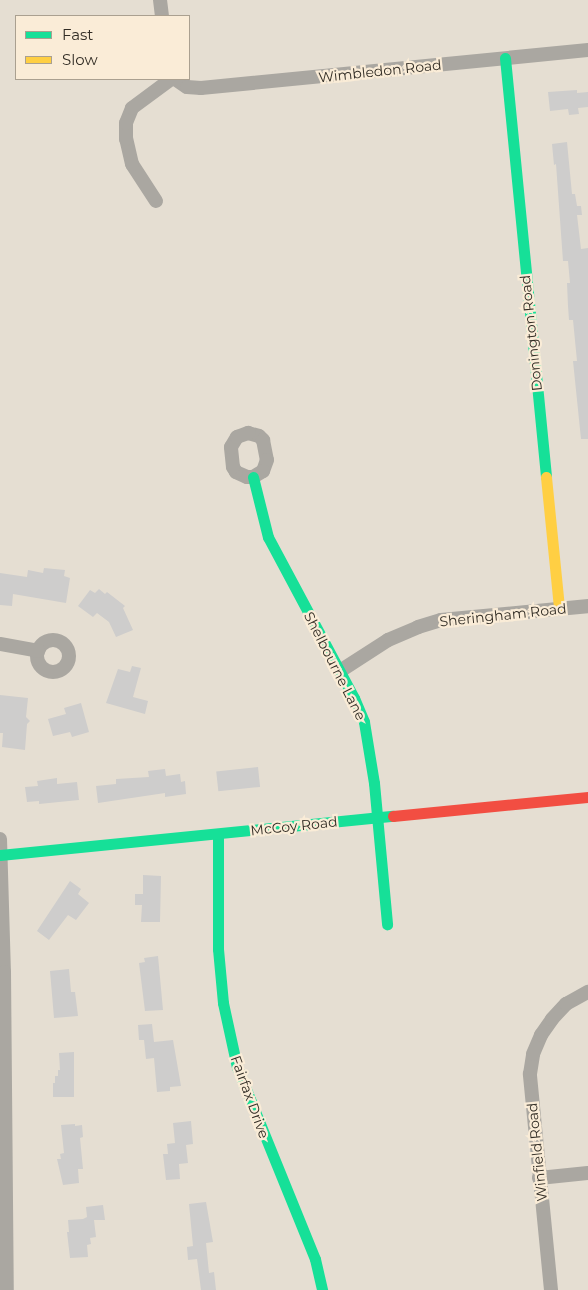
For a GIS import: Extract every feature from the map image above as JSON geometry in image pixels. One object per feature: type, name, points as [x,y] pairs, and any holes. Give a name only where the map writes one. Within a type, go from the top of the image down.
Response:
[{"type":"street","points":[[160,0],[162,15]]},
{"type":"street","name":"Wimbledon Road","points":[[175,80],[181,84],[201,88],[588,50]]},
{"type":"street","name":"Donington Road","points":[[505,58],[559,608]]},
{"type":"street","points":[[156,201],[132,164],[126,139],[126,123],[132,108],[172,80]]},
{"type":"street","name":"Shelbourne Lane","points":[[253,477],[268,537],[354,698],[367,736],[387,924]]},
{"type":"street","name":"Sheringham Road","points":[[340,671],[388,640],[418,627],[441,620],[588,606]]},
{"type":"street","points":[[0,644],[38,651]]},
{"type":"street","name":"McCoy Road","points":[[1,855],[588,797]]},
{"type":"street","name":"Fairfax Drive","points":[[218,834],[218,949],[223,1003],[237,1067],[315,1259],[322,1290]]},
{"type":"street","points":[[0,839],[7,1290]]},
{"type":"street","name":"Winfield Road","points":[[550,1290],[530,1074],[533,1054],[541,1035],[552,1019],[566,1004],[588,992]]},
{"type":"street","points":[[539,1178],[588,1173]]},
{"type":"building","points":[[577,90],[577,93],[588,92],[588,107],[578,108],[579,114],[569,115],[568,109],[550,111],[548,92]]},
{"type":"building","points":[[567,142],[572,194],[575,194],[577,206],[581,206],[582,215],[577,215],[581,249],[588,248],[588,439],[581,439],[573,361],[577,361],[573,320],[569,320],[567,283],[570,283],[568,261],[563,261],[556,164],[554,165],[552,144]]},
{"type":"building","points":[[44,568],[65,570],[64,576],[70,578],[66,603],[13,594],[12,606],[0,605],[0,573],[27,577],[28,570],[43,573]]},
{"type":"building","points":[[99,589],[105,594],[107,592],[125,606],[123,608],[133,630],[116,637],[109,622],[97,613],[93,617],[78,606],[90,590],[95,593]]},
{"type":"building","points":[[132,666],[141,668],[133,697],[148,701],[145,714],[106,703],[118,669],[130,672]]},
{"type":"building","points":[[0,695],[28,698],[26,717],[30,721],[27,724],[25,750],[2,747],[3,733],[0,733]]},
{"type":"building","points":[[81,703],[89,732],[72,737],[70,732],[53,736],[48,719],[66,714],[64,708]]},
{"type":"building","points":[[258,767],[260,787],[218,791],[216,771]]},
{"type":"building","points":[[165,769],[166,776],[180,774],[181,782],[185,781],[186,794],[165,797],[165,793],[98,803],[96,786],[116,784],[116,779],[149,777],[148,771]]},
{"type":"building","points":[[57,778],[57,784],[77,782],[79,800],[39,804],[39,801],[27,802],[25,787],[38,786],[37,781]]},
{"type":"building","points":[[143,875],[161,876],[160,922],[141,922],[142,905],[135,905],[135,894],[143,894]]},
{"type":"building","points":[[70,881],[81,889],[78,894],[89,903],[76,920],[68,915],[49,940],[37,931]]},
{"type":"building","points":[[158,956],[163,1010],[145,1011],[139,963],[145,962],[144,958]]},
{"type":"building","points":[[69,969],[71,992],[75,992],[78,1016],[54,1018],[50,971]]},
{"type":"building","points":[[152,1024],[154,1042],[173,1040],[181,1086],[170,1087],[170,1091],[157,1092],[154,1058],[146,1059],[144,1040],[139,1040],[138,1025]]},
{"type":"building","points":[[74,1052],[74,1097],[53,1097],[53,1083],[55,1083],[55,1076],[58,1076],[58,1070],[60,1070],[59,1053]]},
{"type":"building","points":[[191,1121],[193,1144],[186,1145],[188,1163],[179,1164],[180,1179],[166,1180],[163,1154],[168,1154],[167,1144],[175,1143],[173,1123]]},
{"type":"building","points":[[75,1124],[75,1126],[82,1125],[83,1137],[80,1138],[83,1169],[78,1169],[79,1183],[63,1185],[57,1159],[61,1159],[60,1154],[64,1153],[61,1125]]},
{"type":"building","points":[[206,1202],[213,1242],[206,1243],[209,1273],[214,1272],[216,1290],[201,1290],[197,1259],[188,1260],[187,1247],[193,1246],[189,1204]]},
{"type":"building","points":[[103,1205],[105,1220],[94,1220],[96,1237],[90,1238],[91,1244],[87,1245],[88,1257],[70,1258],[67,1232],[69,1232],[68,1220],[83,1219],[87,1217],[86,1207]]},
{"type":"traffic: fast","points":[[505,58],[546,477]]},
{"type":"traffic: fast","points":[[253,477],[268,537],[354,698],[364,722],[374,783],[387,924]]},
{"type":"traffic: fast","points":[[0,855],[393,816]]},
{"type":"traffic: fast","points":[[218,834],[218,949],[223,1003],[237,1067],[315,1259],[322,1290]]},
{"type":"traffic: slow","points":[[546,477],[559,608]]},
{"type":"traffic: jam","points":[[393,816],[588,797]]}]
